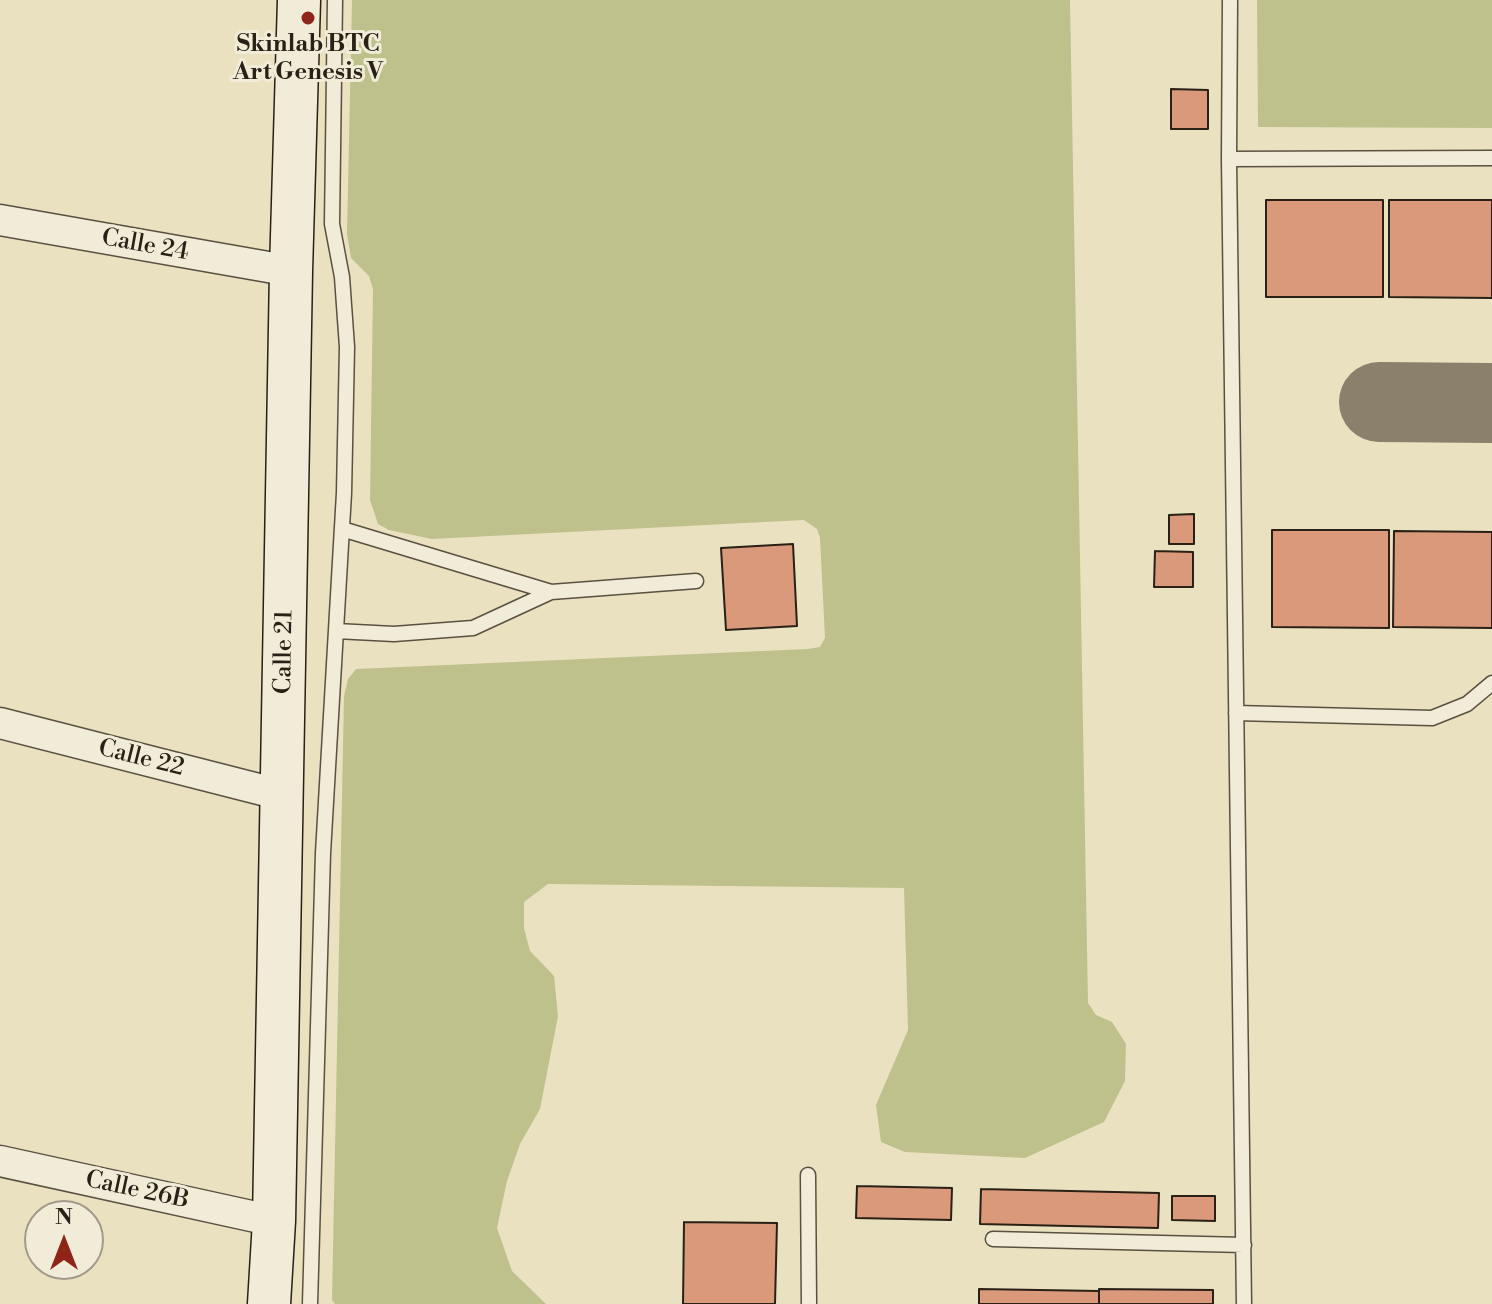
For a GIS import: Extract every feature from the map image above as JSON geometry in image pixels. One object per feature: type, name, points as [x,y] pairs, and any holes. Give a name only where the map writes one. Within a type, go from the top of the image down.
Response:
[{"type":"street","name":"Calle 21","points":[[269,1304],[274,1221],[291,271],[299,0]]},
{"type":"street","name":"Calle 24","points":[[0,220],[291,271]]},
{"type":"street","name":"Calle 22","points":[[0,723],[282,795]]},
{"type":"street","name":"Calle 26B","points":[[0,1161],[274,1221]]},
{"type":"lane","points":[[310,1304],[323,853],[342,529],[347,347],[342,277],[332,224],[335,0]]},
{"type":"lane","points":[[1230,0],[1229,159],[1244,1304]]},
{"type":"lane","points":[[1229,159],[1492,158]]},
{"type":"lane","points":[[342,529],[551,592]]},
{"type":"lane","points":[[336,631],[394,634],[473,628],[551,592],[696,581]]},
{"type":"lane","points":[[1236,713],[1432,718],[1467,704],[1492,683]]},
{"type":"lane","points":[[808,1175],[809,1304]]},
{"type":"lane","points":[[993,1239],[1244,1245]]},
{"type":"green space","points":[[352,0],[1070,0],[1088,1003],[1096,1015],[1112,1022],[1126,1044],[1125,1081],[1104,1122],[1025,1158],[905,1152],[881,1142],[876,1105],[908,1030],[904,888],[548,884],[524,902],[524,928],[530,951],[554,976],[558,1016],[540,1109],[520,1144],[507,1181],[497,1228],[512,1271],[546,1304],[335,1304],[332,1300],[344,696],[348,679],[356,669],[808,649],[820,647],[825,638],[820,538],[817,529],[804,520],[432,539],[389,530],[378,524],[370,500],[373,289],[369,276],[351,258],[347,234]]},
{"type":"green space","points":[[1257,0],[1492,0],[1492,128],[1258,127]]},
{"type":"building","points":[[1171,89],[1208,90],[1208,129],[1171,129]]},
{"type":"building","points":[[1266,200],[1383,200],[1383,297],[1266,297]]},
{"type":"building","points":[[1389,200],[1492,200],[1492,298],[1389,297]]},
{"type":"building","points":[[1194,514],[1194,544],[1169,544],[1169,515]]},
{"type":"building","points":[[1272,530],[1389,530],[1389,628],[1272,627]]},
{"type":"building","points":[[1394,531],[1492,532],[1492,628],[1393,627]]},
{"type":"building","points":[[793,544],[797,626],[726,630],[721,548]]},
{"type":"building","points":[[1155,551],[1193,552],[1193,587],[1154,587]]},
{"type":"building","points":[[857,1186],[952,1188],[951,1220],[856,1218]]},
{"type":"building","points":[[981,1189],[1159,1193],[1158,1228],[980,1224]]},
{"type":"building","points":[[1172,1196],[1215,1196],[1215,1221],[1172,1220]]},
{"type":"building","points":[[684,1222],[777,1223],[775,1304],[683,1304]]},
{"type":"building","points":[[979,1289],[1099,1291],[1099,1304],[979,1304]]},
{"type":"building","points":[[1099,1289],[1213,1290],[1213,1304],[1099,1304]]},
{"type":"taxiway","points":[[1379,402],[1492,403]]},
{"type":"place","name":"Skinlab BTC Art Genesis V","points":[[308,18]]}]
